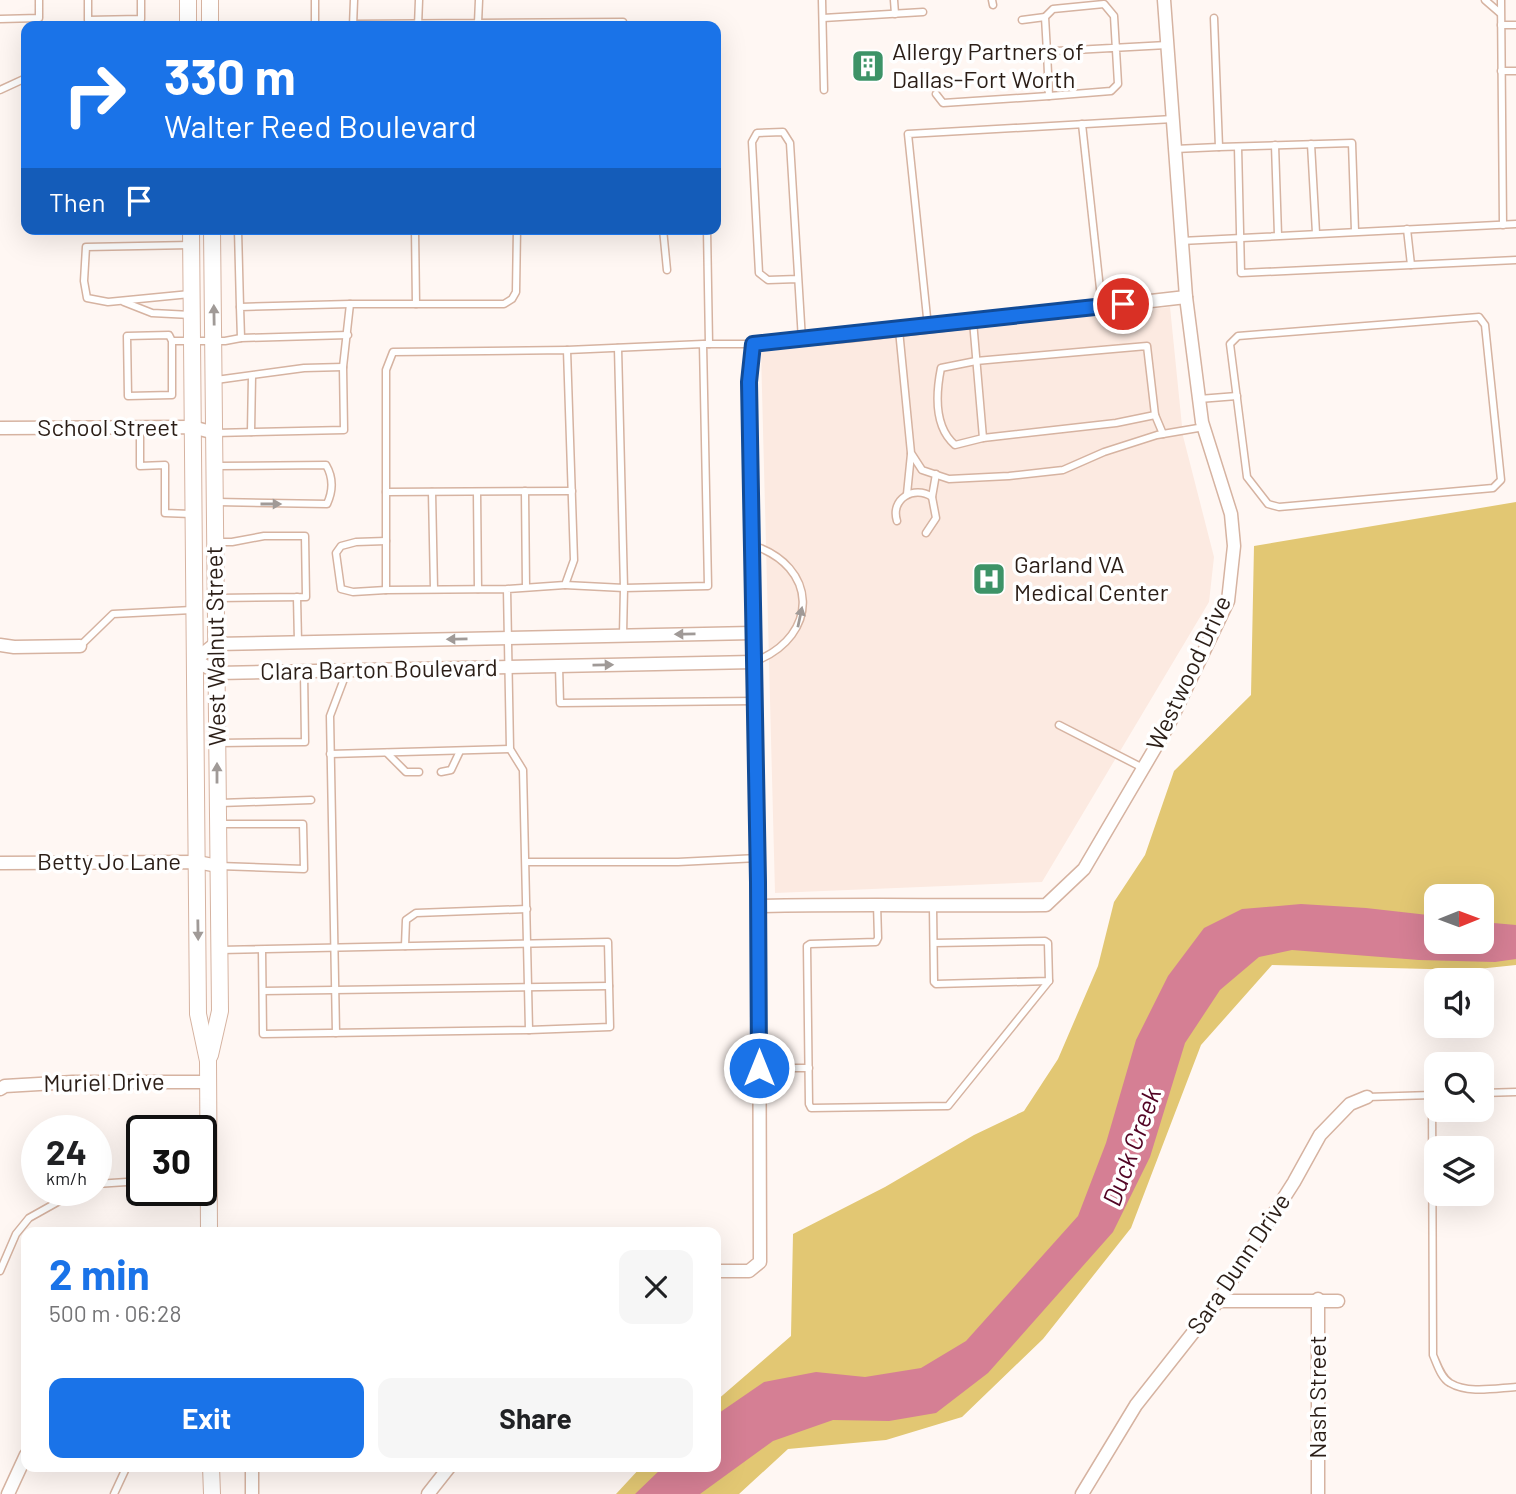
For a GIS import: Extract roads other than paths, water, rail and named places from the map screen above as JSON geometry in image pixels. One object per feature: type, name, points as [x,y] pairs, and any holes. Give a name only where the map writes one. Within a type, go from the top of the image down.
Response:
[{"type":"main road","points":[[188,0],[188,21]]},
{"type":"main road","points":[[210,0],[210,21]]},
{"type":"main road","name":"West Walnut Street","points":[[208,1061],[220,1011],[212,235]]},
{"type":"main road","name":"West Walnut Street","points":[[191,237],[198,1014],[208,1061],[207,1115]]},
{"type":"main road","name":"West Walnut Street","points":[[207,1206],[209,1227]]},
{"type":"main road","points":[[211,1472],[212,1494]]},
{"type":"street","name":"Westwood Drive","points":[[759,906],[1046,905],[1084,869],[1168,726],[1228,601],[1234,546],[1231,514],[1199,399],[1181,241],[1164,0]]},
{"type":"street","points":[[721,1271],[749,1271],[760,1262],[759,906],[749,382],[753,344],[1186,297]]},
{"type":"street","name":"School Street","points":[[0,428],[192,427],[215,433]]},
{"type":"street","name":"Clara Barton Boulevard","points":[[215,644],[753,633]]},
{"type":"street","points":[[215,644],[195,660],[217,673]]},
{"type":"street","points":[[0,645],[14,648],[80,646]]},
{"type":"street","name":"Clara Barton Boulevard","points":[[217,673],[754,662]]},
{"type":"street","name":"Betty Jo Lane","points":[[0,863],[197,862],[218,866]]},
{"type":"street","name":"Muriel Drive","points":[[0,1089],[5,1086],[74,1082],[208,1082]]},
{"type":"street","name":"Sara Dunn Drive","points":[[1082,1494],[1136,1405],[1218,1301],[1294,1182],[1320,1135],[1350,1104],[1367,1097]]},
{"type":"street","name":"Nash Street","points":[[1318,1299],[1318,1494]]},
{"type":"street","points":[[1218,1301],[1338,1301]]},
{"type":"street","points":[[8,1494],[21,1466]]},
{"type":"street","points":[[252,1472],[252,1494]]},
{"type":"street","points":[[428,1494],[445,1472]]},
{"type":"lane","points":[[0,19],[39,18],[39,0]]},
{"type":"lane","points":[[88,0],[88,20],[106,21]]},
{"type":"lane","points":[[141,0],[141,21]]},
{"type":"lane","points":[[315,0],[315,21]]},
{"type":"lane","points":[[353,21],[354,0]]},
{"type":"lane","points":[[418,21],[419,0]]},
{"type":"lane","points":[[478,21],[479,0]]},
{"type":"lane","points":[[822,0],[824,90]]},
{"type":"lane","points":[[894,0],[895,14]]},
{"type":"lane","points":[[1485,0],[1500,13]]},
{"type":"lane","points":[[1501,0],[1503,225]]},
{"type":"lane","points":[[936,94],[943,103],[1111,91],[1118,84],[1114,16],[1104,5],[1054,9],[1045,17],[1022,20]]},
{"type":"lane","points":[[822,18],[923,12]]},
{"type":"lane","points":[[1045,17],[1049,96]]},
{"type":"lane","points":[[1214,18],[1220,147]]},
{"type":"lane","points":[[1501,25],[1516,25]]},
{"type":"lane","points":[[1047,52],[1167,45]]},
{"type":"lane","points":[[1502,71],[1516,71]]},
{"type":"lane","points":[[0,90],[21,80]]},
{"type":"lane","points":[[928,327],[908,134],[1172,119]]},
{"type":"lane","points":[[1082,124],[1102,307]]},
{"type":"lane","points":[[798,279],[768,280],[759,273],[751,142],[757,133],[783,132],[790,143],[802,340]]},
{"type":"lane","points":[[1175,149],[1352,143],[1355,231]]},
{"type":"lane","points":[[1311,144],[1316,233]]},
{"type":"lane","points":[[1275,145],[1278,236]]},
{"type":"lane","points":[[1238,146],[1241,273],[1516,260]]},
{"type":"lane","points":[[1181,241],[1516,224]]},
{"type":"lane","points":[[1407,229],[1411,265]]},
{"type":"lane","points":[[238,235],[241,338]]},
{"type":"lane","points":[[415,235],[416,304]]},
{"type":"lane","points":[[240,307],[504,304],[512,299],[516,292],[517,235]]},
{"type":"lane","points":[[664,235],[667,270]]},
{"type":"lane","points":[[386,541],[356,542],[341,546],[336,553],[341,589],[353,592],[565,585],[624,588],[708,586],[707,235]]},
{"type":"lane","points":[[191,237],[86,247],[84,281],[87,298],[108,302],[192,294]]},
{"type":"lane","points":[[122,301],[152,313],[192,315]]},
{"type":"lane","points":[[215,433],[344,430],[343,367],[350,304]]},
{"type":"lane","points":[[1479,317],[1485,325],[1501,480],[1493,488],[1279,508],[1268,504],[1247,477],[1237,396],[1230,344],[1238,336],[1479,317]]},
{"type":"lane","points":[[973,321],[983,438]]},
{"type":"lane","points":[[898,330],[911,453],[908,494],[897,505],[895,512],[898,522]]},
{"type":"lane","points":[[169,335],[172,341],[172,395],[128,396],[127,336],[169,335]]},
{"type":"lane","points":[[172,341],[348,335]]},
{"type":"lane","points":[[386,590],[386,370],[393,352],[753,344]]},
{"type":"lane","points":[[1155,415],[1116,423],[983,438],[955,445],[944,436],[936,392],[941,368],[976,361],[1147,346],[1155,415],[1163,434]]},
{"type":"lane","points":[[618,348],[623,635]]},
{"type":"lane","points":[[565,585],[574,560],[567,350]]},
{"type":"lane","points":[[214,380],[304,368],[343,367]]},
{"type":"lane","points":[[251,376],[251,432]]},
{"type":"lane","points":[[1199,399],[1237,396]]},
{"type":"lane","points":[[140,427],[141,466],[164,465],[165,513],[193,514]]},
{"type":"lane","points":[[911,453],[922,470],[949,478],[1063,470],[1104,452],[1163,434],[1205,427]]},
{"type":"lane","points":[[215,502],[327,504],[331,496],[331,474],[326,466],[216,466]]},
{"type":"lane","points":[[926,533],[936,518],[932,497],[936,474]]},
{"type":"lane","points":[[525,491],[526,587]]},
{"type":"lane","points":[[386,492],[572,491]]},
{"type":"lane","points":[[432,492],[434,589]]},
{"type":"lane","points":[[477,492],[478,589]]},
{"type":"lane","points":[[908,494],[926,493],[932,497]]},
{"type":"lane","points":[[215,542],[264,536],[305,536],[306,597],[215,598]]},
{"type":"lane","points":[[751,545],[779,557],[793,572],[801,590],[803,610],[797,629],[785,645],[754,662]]},
{"type":"lane","points":[[507,589],[510,749],[523,770],[529,1030]]},
{"type":"lane","points":[[297,597],[298,642]]},
{"type":"lane","points":[[80,646],[113,614],[194,610]]},
{"type":"lane","points":[[559,666],[561,702],[755,701]]},
{"type":"lane","points":[[217,743],[304,742],[304,671]]},
{"type":"lane","points":[[336,1033],[330,716],[347,671]]},
{"type":"lane","points":[[1059,725],[1143,768]]},
{"type":"lane","points":[[330,754],[510,749]]},
{"type":"lane","points":[[441,772],[452,770],[460,751]]},
{"type":"lane","points":[[387,753],[406,772],[419,772]]},
{"type":"lane","points":[[218,803],[311,800]]},
{"type":"lane","points":[[218,824],[303,824],[304,869],[218,866]]},
{"type":"lane","points":[[526,862],[678,863],[758,858]]},
{"type":"lane","points":[[877,904],[876,942],[807,946],[811,1108],[948,1106],[1049,981],[1048,943],[1045,941],[934,943]]},
{"type":"lane","points":[[933,907],[936,984],[1049,981]]},
{"type":"lane","points":[[405,946],[406,920],[416,913],[527,909]]},
{"type":"lane","points":[[219,950],[608,942],[610,1027],[264,1034],[262,950]]},
{"type":"lane","points":[[263,991],[609,986]]},
{"type":"lane","points":[[759,1068],[808,1068]]},
{"type":"lane","points":[[1494,1093],[1516,1092]]},
{"type":"lane","name":"Sara Dunn Drive","points":[[1367,1097],[1424,1095]]},
{"type":"lane","points":[[1434,1122],[1433,1355],[1450,1383],[1478,1389],[1516,1387]]},
{"type":"lane","points":[[22,1227],[29,1218],[50,1206]]},
{"type":"lane","points":[[0,1271],[21,1228]]},
{"type":"lane","points":[[114,1494],[124,1472]]},
{"type":"water","name":"Duck Creek","points":[[1301,904],[1366,908],[1424,915],[1424,954],[1494,954],[1494,923],[1516,925],[1516,959],[1495,962],[1419,960],[1292,950],[1259,957],[1220,990],[1185,1043],[1150,1157],[1113,1232],[988,1373],[936,1413],[889,1421],[833,1420],[773,1441],[700,1494],[635,1494],[658,1472],[721,1472],[721,1412],[764,1382],[816,1372],[865,1377],[921,1368],[966,1341],[1078,1216],[1106,1143],[1136,1040],[1168,976],[1204,928],[1242,909]]},
{"type":"place","name":"Allergy Partners of Dallas-Fort Worth","points":[[868,66]]},
{"type":"place","name":"Garland VA Medical Center","points":[[989,579]]}]
